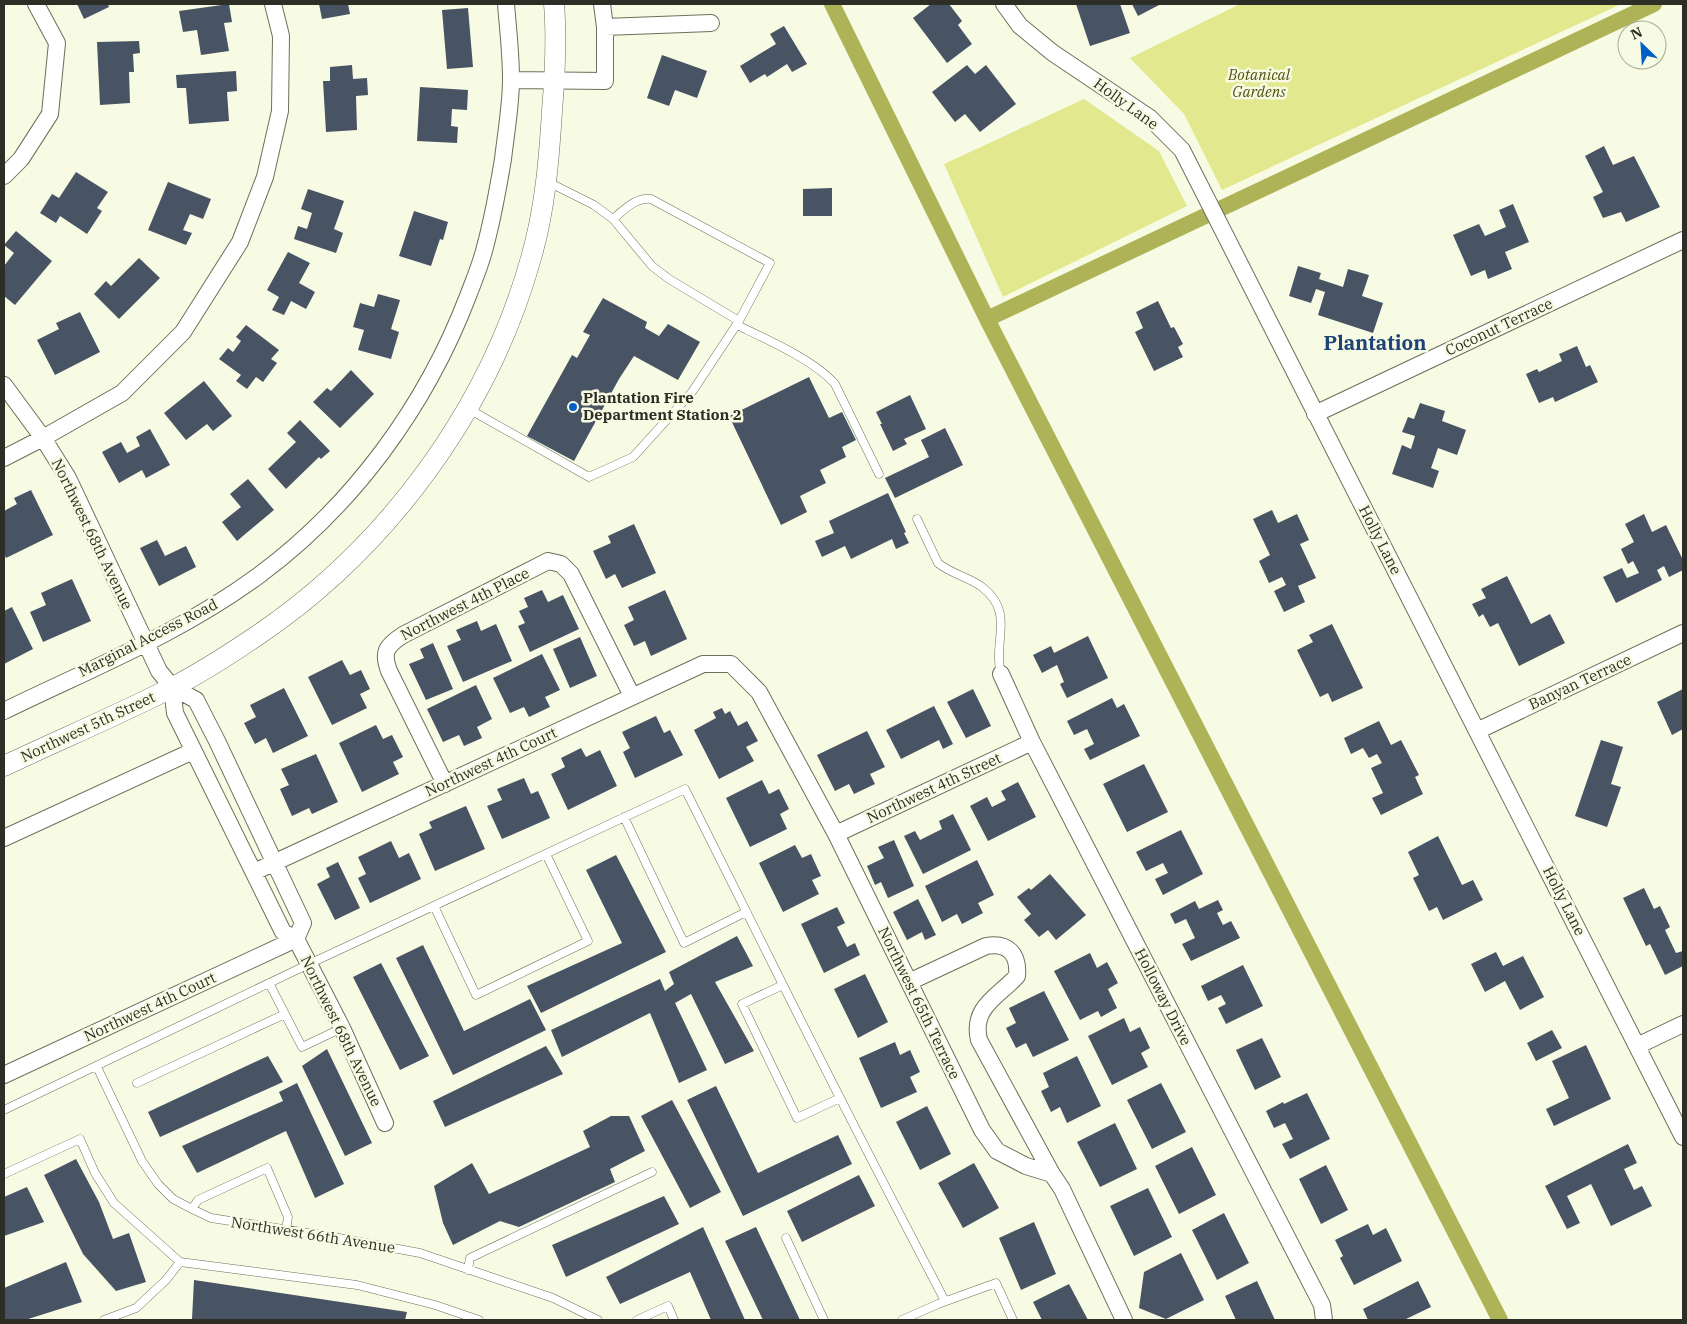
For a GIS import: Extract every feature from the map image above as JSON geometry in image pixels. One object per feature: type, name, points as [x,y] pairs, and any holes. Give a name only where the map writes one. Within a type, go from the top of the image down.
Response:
[{"type":"street","points":[[4,176],[21,159],[50,114],[57,43],[36,4]]},
{"type":"street","points":[[4,458],[122,393],[183,332],[240,242],[265,177],[280,111],[281,36],[273,4]]},
{"type":"street","name":"Marginal Access Road","points":[[4,711],[193,618],[252,580],[322,521],[368,469],[420,396],[443,356],[485,249],[506,140],[511,80],[506,4]]},
{"type":"street","name":"Northwest 5th Street","points":[[4,766],[172,687],[225,656],[291,611],[359,551],[390,518],[417,484],[467,408],[496,354],[511,322],[532,256],[546,181],[554,81],[556,27],[554,4]]},
{"type":"street","points":[[511,80],[605,81],[602,4]]},
{"type":"street","name":"Holly Lane","points":[[1004,4],[1020,26],[1053,53],[1150,118],[1182,150],[1683,1137]]},
{"type":"street","points":[[604,27],[711,23]]},
{"type":"street","name":"Coconut Terrace","points":[[1315,414],[1683,240]]},
{"type":"street","name":"Northwest 68th Avenue","points":[[4,385],[43,438],[68,478],[159,671],[172,687],[196,700],[217,740],[303,923],[296,939]]},
{"type":"street","name":"Northwest 4th Place","points":[[445,784],[389,671],[385,661],[386,650],[403,635],[548,561],[561,564],[571,574],[632,696]]},
{"type":"street","name":"Banyan Terrace","points":[[1477,731],[1683,633]]},
{"type":"street","name":"Northwest 4th Court","points":[[254,872],[703,664],[731,664]]},
{"type":"street","name":"Northwest 65th Terrace","points":[[731,664],[759,692],[836,834],[982,1130],[997,1151],[1026,1166],[1052,1174]]},
{"type":"street","name":"Holloway Drive","points":[[1000,674],[1032,742],[1322,1305],[1324,1320]]},
{"type":"street","name":"Northwest 68th Avenue","points":[[172,687],[175,713],[193,751],[283,932],[296,939],[309,964],[342,1028],[385,1123]]},
{"type":"street","name":"Northwest 4th Street","points":[[836,834],[1032,742]]},
{"type":"street","points":[[4,838],[193,751]]},
{"type":"street","name":"Northwest 4th Court","points":[[4,1075],[296,939]]},
{"type":"street","points":[[909,982],[986,946],[996,944],[1009,949],[1015,958],[1018,966],[1017,976],[986,1005],[977,1024],[979,1040],[1062,1189],[1124,1320]]},
{"type":"street","points":[[1637,1046],[1683,1024]]},
{"type":"lane","points":[[546,181],[594,205],[612,219],[658,270],[669,279],[738,323],[826,374],[835,384],[879,474]]},
{"type":"lane","points":[[467,408],[589,477],[633,457],[692,392],[738,323],[770,263],[651,199],[637,201],[612,219]]},
{"type":"lane","points":[[917,519],[938,563],[944,568],[973,580],[985,589],[998,608],[1002,621],[997,661],[1000,674]]},
{"type":"lane","points":[[4,1110],[309,964],[685,789],[840,1098],[945,1301]]},
{"type":"lane","points":[[624,818],[684,943],[746,912]]},
{"type":"lane","points":[[434,906],[476,995],[588,941],[546,854]]},
{"type":"lane","points":[[269,983],[302,1047],[342,1028]]},
{"type":"lane","points":[[783,985],[742,1004],[797,1118],[840,1098]]},
{"type":"lane","points":[[137,1084],[285,1014]]},
{"type":"lane","name":"Northwest 66th Avenue","points":[[97,1067],[142,1161],[158,1184],[174,1200],[211,1218],[328,1236],[420,1253],[553,1298],[598,1320]]},
{"type":"lane","points":[[4,1174],[80,1139],[95,1173],[114,1202],[180,1262],[357,1285],[434,1305],[479,1320]]},
{"type":"lane","points":[[192,1209],[198,1200],[267,1168],[288,1216],[286,1230]]},
{"type":"lane","points":[[468,1270],[470,1258],[652,1172]]},
{"type":"lane","points":[[786,1238],[824,1320]]},
{"type":"lane","points":[[104,1320],[136,1308],[166,1280],[180,1262]]},
{"type":"lane","points":[[902,1320],[996,1282],[1013,1320]]},
{"type":"lane","points":[[637,1320],[668,1306],[674,1320]]},
{"type":"green space","name":"Botanical Gardens","points":[[1240,4],[1621,4],[1222,190],[1184,114],[1130,58]]},
{"type":"green space","points":[[1084,99],[1159,151],[1187,206],[1003,297],[944,164]]},
{"type":"building","points":[[77,4],[108,4],[109,7],[84,19]]},
{"type":"building","points":[[229,4],[232,22],[224,23],[229,51],[201,55],[197,30],[183,32],[179,11]]},
{"type":"building","points":[[319,4],[348,4],[350,14],[322,19]]},
{"type":"building","points":[[931,4],[949,4],[962,21],[958,25],[972,44],[947,63],[913,18]]},
{"type":"building","points":[[1076,4],[1120,4],[1130,33],[1090,46]]},
{"type":"building","points":[[1132,4],[1161,4],[1138,16]]},
{"type":"building","points":[[468,8],[473,67],[447,69],[442,10]]},
{"type":"building","points":[[784,26],[807,64],[792,72],[787,64],[767,77],[765,74],[750,83],[740,66],[776,44],[770,34]]},
{"type":"building","points":[[139,41],[140,53],[133,54],[134,72],[129,72],[130,103],[100,105],[97,42]]},
{"type":"building","points":[[662,55],[707,71],[697,98],[675,90],[669,106],[647,98]]},
{"type":"building","points":[[352,65],[353,79],[367,78],[368,95],[356,96],[357,130],[326,132],[323,81],[330,81],[330,67]]},
{"type":"building","points":[[967,65],[975,74],[986,65],[1016,104],[980,132],[965,114],[955,122],[932,92]]},
{"type":"building","points":[[236,71],[237,91],[227,92],[229,121],[189,124],[186,88],[177,88],[176,75]]},
{"type":"building","points":[[420,87],[468,90],[467,110],[452,109],[451,126],[458,127],[457,143],[417,141]]},
{"type":"building","points":[[1604,146],[1613,165],[1634,156],[1660,207],[1626,222],[1621,212],[1603,218],[1593,197],[1603,192],[1585,156]]},
{"type":"building","points":[[76,172],[108,192],[97,208],[102,211],[87,234],[60,216],[56,223],[40,213],[52,194],[59,198]]},
{"type":"building","points":[[168,182],[211,199],[203,219],[190,214],[183,230],[192,233],[186,245],[148,230]]},
{"type":"building","points":[[832,188],[832,216],[803,216],[803,189]]},
{"type":"building","points":[[308,189],[344,201],[334,229],[343,233],[336,253],[294,239],[298,226],[307,229],[312,213],[301,209]]},
{"type":"building","points":[[1513,204],[1529,242],[1505,252],[1512,269],[1488,279],[1485,270],[1471,276],[1453,235],[1479,224],[1485,236],[1506,227],[1499,210]]},
{"type":"building","points":[[414,211],[448,222],[443,240],[440,239],[431,266],[399,256]]},
{"type":"building","points":[[16,231],[52,261],[15,305],[4,296],[4,266],[14,253],[4,245]]},
{"type":"building","points":[[288,252],[310,263],[299,283],[315,292],[306,309],[291,301],[284,315],[272,310],[279,297],[267,290]]},
{"type":"building","points":[[139,258],[160,278],[119,319],[94,294],[106,281],[111,286]]},
{"type":"building","points":[[1298,266],[1321,273],[1319,279],[1343,287],[1348,269],[1369,275],[1362,296],[1383,303],[1373,333],[1318,315],[1325,292],[1316,289],[1311,303],[1289,296]]},
{"type":"building","points":[[378,294],[400,300],[391,329],[399,332],[391,359],[358,350],[364,330],[353,327],[360,303],[374,307]]},
{"type":"building","points":[[603,298],[647,322],[645,328],[659,336],[668,324],[700,342],[678,380],[634,356],[619,379],[574,461],[527,436],[572,355],[577,358],[590,335],[583,332]]},
{"type":"building","points":[[1158,301],[1171,328],[1174,327],[1183,344],[1178,347],[1183,357],[1154,371],[1135,332],[1143,328],[1136,312]]},
{"type":"building","points":[[80,312],[100,352],[55,375],[37,340],[59,329],[56,323]]},
{"type":"building","points":[[246,325],[279,350],[271,359],[277,363],[263,382],[256,377],[247,389],[236,381],[241,375],[219,359],[228,348],[233,352],[241,341],[236,337]]},
{"type":"building","points":[[1577,346],[1586,367],[1590,365],[1598,382],[1555,402],[1553,397],[1539,403],[1526,374],[1537,369],[1539,372],[1562,361],[1559,354]]},
{"type":"building","points":[[351,370],[374,394],[340,428],[313,402],[327,388],[331,391]]},
{"type":"building","points":[[809,377],[829,418],[842,412],[856,440],[842,447],[846,457],[820,470],[826,483],[800,496],[807,512],[781,525],[729,416]]},
{"type":"building","points":[[204,381],[232,416],[213,431],[207,424],[186,440],[164,413]]},
{"type":"building","points":[[910,395],[926,429],[904,439],[907,444],[893,451],[876,412]]},
{"type":"building","points":[[1420,403],[1445,411],[1442,421],[1466,430],[1457,455],[1438,448],[1431,468],[1439,471],[1433,488],[1392,474],[1402,445],[1411,449],[1415,436],[1402,432],[1408,417],[1414,419]]},
{"type":"building","points":[[300,420],[330,451],[321,459],[319,457],[286,489],[268,469],[296,442],[287,433]]},
{"type":"building","points":[[945,428],[963,465],[895,498],[885,478],[929,457],[921,440]]},
{"type":"building","points":[[150,429],[170,465],[146,478],[142,470],[119,483],[102,452],[121,442],[127,453],[140,446],[136,437]]},
{"type":"building","points":[[248,479],[274,510],[237,541],[222,522],[241,507],[230,494]]},
{"type":"building","points":[[31,490],[53,535],[6,558],[4,554],[4,511],[17,504],[14,498]]},
{"type":"building","points":[[888,493],[909,543],[896,549],[892,539],[851,559],[845,546],[822,557],[815,541],[834,533],[829,521]]},
{"type":"building","points":[[1272,510],[1278,523],[1297,514],[1309,540],[1300,544],[1316,578],[1298,586],[1305,602],[1284,612],[1274,591],[1286,585],[1282,577],[1269,583],[1259,561],[1270,555],[1253,519]]},
{"type":"building","points":[[1644,514],[1652,532],[1666,525],[1683,560],[1683,570],[1669,577],[1664,566],[1657,570],[1662,580],[1616,603],[1603,577],[1622,568],[1627,578],[1639,573],[1633,561],[1628,564],[1621,549],[1634,542],[1625,524]]},
{"type":"building","points":[[634,524],[656,573],[622,588],[615,574],[606,579],[593,551],[611,543],[608,536]]},
{"type":"building","points":[[157,540],[165,556],[186,546],[196,567],[159,586],[140,548]]},
{"type":"building","points":[[1507,576],[1531,624],[1550,614],[1565,643],[1519,666],[1498,623],[1490,627],[1483,614],[1479,617],[1472,604],[1486,598],[1481,589]]},
{"type":"building","points":[[72,579],[91,621],[43,642],[30,612],[46,605],[41,593]]},
{"type":"building","points":[[542,590],[548,602],[563,595],[579,629],[530,652],[518,626],[525,623],[519,611],[528,607],[524,598]]},
{"type":"building","points":[[665,590],[687,639],[651,656],[645,641],[634,646],[624,625],[634,620],[628,607]]},
{"type":"building","points":[[12,607],[33,649],[4,664],[4,611]]},
{"type":"building","points":[[477,621],[481,631],[496,624],[512,661],[463,682],[447,646],[461,640],[456,630]]},
{"type":"building","points":[[1332,624],[1363,688],[1332,702],[1328,693],[1320,697],[1297,650],[1313,642],[1309,635]]},
{"type":"building","points":[[1088,636],[1108,678],[1067,698],[1060,684],[1064,682],[1057,665],[1042,673],[1033,655],[1051,646],[1054,653]]},
{"type":"building","points":[[580,637],[597,676],[570,688],[553,649]]},
{"type":"building","points":[[433,643],[453,689],[426,700],[409,664],[424,658],[420,649]]},
{"type":"building","points":[[542,654],[560,690],[545,697],[550,707],[529,717],[524,707],[510,713],[493,678]]},
{"type":"building","points":[[342,660],[350,675],[361,670],[370,689],[360,694],[367,708],[332,725],[308,677]]},
{"type":"building","points":[[476,685],[492,719],[477,727],[482,738],[464,746],[459,735],[443,742],[427,709]]},
{"type":"building","points":[[284,688],[308,736],[273,753],[266,738],[255,744],[244,723],[256,717],[250,705]]},
{"type":"building","points":[[973,689],[991,726],[966,738],[947,702]]},
{"type":"building","points":[[1683,689],[1683,729],[1672,735],[1657,702]]},
{"type":"building","points":[[1112,698],[1117,708],[1124,704],[1140,736],[1090,760],[1084,749],[1094,744],[1087,729],[1074,735],[1067,721]]},
{"type":"building","points":[[934,706],[953,744],[943,749],[939,740],[901,759],[886,730]]},
{"type":"building","points":[[722,708],[725,714],[730,711],[738,726],[747,721],[758,741],[746,747],[754,761],[719,779],[694,730],[716,718],[713,712]]},
{"type":"building","points":[[656,716],[664,733],[670,730],[683,755],[635,778],[623,752],[630,748],[622,732]]},
{"type":"building","points":[[1379,721],[1391,745],[1401,740],[1419,775],[1415,777],[1423,794],[1381,815],[1372,798],[1383,793],[1371,768],[1382,763],[1377,754],[1369,758],[1363,748],[1351,754],[1344,738]]},
{"type":"building","points":[[376,725],[383,739],[392,735],[403,757],[393,762],[399,774],[362,792],[339,743]]},
{"type":"building","points":[[867,731],[885,767],[870,774],[875,784],[854,794],[849,784],[835,791],[817,755]]},
{"type":"building","points":[[1601,740],[1623,747],[1611,784],[1621,787],[1607,827],[1575,816]]},
{"type":"building","points":[[581,748],[586,757],[600,750],[617,786],[568,810],[551,774],[565,767],[561,758]]},
{"type":"building","points":[[316,754],[338,802],[312,814],[309,808],[292,816],[280,789],[289,785],[281,769]]},
{"type":"building","points":[[1144,764],[1168,812],[1127,832],[1103,784]]},
{"type":"building","points":[[524,778],[531,794],[538,791],[550,818],[502,839],[487,806],[502,800],[497,789]]},
{"type":"building","points":[[762,780],[769,794],[779,789],[789,809],[780,814],[787,829],[750,847],[726,798]]},
{"type":"building","points":[[1018,782],[1036,817],[988,841],[970,806],[987,797],[992,807],[1006,800],[1001,791]]},
{"type":"building","points":[[466,806],[485,849],[435,871],[419,834],[432,828],[429,822]]},
{"type":"building","points":[[953,814],[971,850],[923,874],[904,836],[915,831],[920,840],[942,829],[939,821]]},
{"type":"building","points":[[1181,830],[1203,874],[1163,895],[1155,879],[1168,873],[1163,863],[1146,871],[1136,852]]},
{"type":"building","points":[[1438,836],[1462,885],[1473,880],[1483,900],[1443,920],[1437,907],[1429,911],[1413,878],[1419,875],[1408,852]]},
{"type":"building","points":[[894,840],[914,886],[888,898],[881,882],[875,885],[867,866],[884,858],[878,847]]},
{"type":"building","points":[[391,841],[399,858],[409,853],[421,879],[370,903],[358,878],[366,874],[358,857]]},
{"type":"building","points":[[795,845],[802,858],[811,854],[821,876],[812,880],[819,894],[783,912],[759,863]]},
{"type":"building","points":[[616,855],[666,952],[541,1013],[527,986],[622,943],[586,870]]},
{"type":"building","points":[[977,860],[994,895],[978,903],[983,913],[962,924],[957,914],[942,922],[925,886]]},
{"type":"building","points":[[338,862],[360,908],[335,920],[317,884],[330,877],[326,868]]},
{"type":"building","points":[[1050,874],[1086,915],[1056,940],[1048,930],[1039,937],[1024,920],[1031,914],[1017,897],[1029,888],[1031,890]]},
{"type":"building","points":[[1644,888],[1654,909],[1660,906],[1670,927],[1665,930],[1676,953],[1683,951],[1683,966],[1665,975],[1650,944],[1646,946],[1623,898]]},
{"type":"building","points":[[918,899],[936,935],[925,940],[922,932],[907,940],[893,912]]},
{"type":"building","points":[[1218,900],[1223,910],[1217,913],[1223,925],[1231,921],[1240,938],[1191,961],[1182,944],[1195,938],[1186,919],[1175,924],[1170,914],[1195,901],[1199,909]]},
{"type":"building","points":[[837,907],[845,923],[837,927],[847,947],[855,943],[860,955],[824,973],[801,924]]},
{"type":"building","points":[[737,936],[753,966],[715,982],[754,1051],[725,1064],[691,994],[675,1003],[707,1070],[679,1083],[650,1013],[562,1057],[551,1030],[660,979],[665,991],[674,984],[669,972]]},
{"type":"building","points":[[423,945],[464,1031],[530,999],[546,1030],[453,1075],[396,958]]},
{"type":"building","points":[[1496,952],[1503,966],[1523,956],[1544,997],[1520,1010],[1505,981],[1485,992],[1471,964]]},
{"type":"building","points":[[1090,953],[1097,968],[1107,962],[1118,983],[1108,989],[1117,1008],[1101,1017],[1098,1011],[1080,1020],[1054,971]]},
{"type":"building","points":[[381,963],[429,1056],[400,1070],[353,977]]},
{"type":"building","points":[[1243,965],[1263,1006],[1226,1024],[1218,1008],[1226,1004],[1221,995],[1208,1001],[1201,986]]},
{"type":"building","points":[[865,974],[888,1022],[858,1038],[834,989]]},
{"type":"building","points":[[1044,991],[1069,1040],[1033,1057],[1026,1043],[1016,1048],[1006,1028],[1016,1023],[1009,1008]]},
{"type":"building","points":[[1124,1018],[1130,1032],[1140,1027],[1150,1048],[1141,1053],[1148,1067],[1112,1085],[1088,1036]]},
{"type":"building","points":[[1552,1030],[1562,1048],[1536,1061],[1527,1043]]},
{"type":"building","points":[[1262,1038],[1281,1077],[1255,1090],[1236,1050]]},
{"type":"building","points":[[895,1042],[900,1055],[910,1050],[920,1072],[910,1077],[917,1092],[881,1108],[859,1058]]},
{"type":"building","points":[[1586,1045],[1611,1099],[1554,1126],[1546,1109],[1569,1098],[1552,1061]]},
{"type":"building","points":[[546,1046],[563,1074],[445,1127],[433,1101]]},
{"type":"building","points":[[327,1049],[372,1143],[345,1156],[302,1066]]},
{"type":"building","points":[[268,1056],[283,1082],[160,1137],[148,1112]]},
{"type":"building","points":[[1077,1056],[1101,1106],[1067,1123],[1060,1107],[1051,1112],[1041,1091],[1049,1087],[1043,1073]]},
{"type":"building","points":[[297,1083],[344,1184],[315,1198],[286,1131],[197,1173],[182,1146],[283,1101],[279,1092]]},
{"type":"building","points":[[1161,1083],[1186,1132],[1152,1149],[1127,1100]]},
{"type":"building","points":[[716,1086],[758,1173],[838,1135],[852,1164],[743,1216],[687,1100]]},
{"type":"building","points":[[1307,1093],[1330,1139],[1290,1159],[1282,1144],[1293,1139],[1285,1123],[1274,1128],[1266,1111]]},
{"type":"building","points":[[672,1100],[721,1192],[690,1208],[641,1116]]},
{"type":"building","points":[[927,1106],[951,1154],[920,1170],[896,1122]]},
{"type":"building","points":[[611,1116],[629,1116],[645,1151],[610,1169],[615,1182],[519,1227],[500,1221],[453,1245],[443,1223],[434,1186],[472,1163],[489,1194],[590,1147],[583,1131]]},
{"type":"building","points":[[1115,1123],[1137,1169],[1100,1187],[1077,1142]]},
{"type":"building","points":[[1628,1144],[1637,1163],[1624,1169],[1634,1190],[1642,1186],[1652,1206],[1611,1226],[1591,1184],[1567,1196],[1580,1223],[1567,1229],[1545,1186]]},
{"type":"building","points":[[1192,1147],[1216,1195],[1179,1214],[1155,1166]]},
{"type":"building","points":[[76,1159],[99,1202],[113,1239],[129,1233],[146,1282],[116,1291],[83,1254],[44,1175]]},
{"type":"building","points":[[974,1163],[999,1208],[963,1228],[938,1183]]},
{"type":"building","points":[[1326,1165],[1348,1210],[1321,1224],[1299,1179]]},
{"type":"building","points":[[859,1175],[875,1206],[802,1242],[787,1211]]},
{"type":"building","points":[[27,1187],[44,1222],[4,1236],[4,1197]]},
{"type":"building","points":[[1148,1188],[1172,1237],[1134,1256],[1110,1206]]},
{"type":"building","points":[[664,1196],[679,1224],[566,1277],[552,1245]]},
{"type":"building","points":[[1224,1213],[1249,1263],[1217,1280],[1192,1230]]},
{"type":"building","points":[[1034,1222],[1056,1274],[1021,1290],[999,1238]]},
{"type":"building","points":[[1368,1224],[1373,1235],[1386,1228],[1402,1261],[1354,1285],[1340,1258],[1343,1256],[1335,1240]]},
{"type":"building","points":[[703,1227],[745,1320],[711,1320],[690,1272],[620,1304],[606,1277]]},
{"type":"building","points":[[756,1227],[800,1320],[763,1320],[725,1241]]},
{"type":"building","points":[[1181,1253],[1204,1300],[1166,1319],[1139,1308],[1144,1272]]},
{"type":"building","points":[[66,1262],[82,1302],[25,1320],[4,1320],[4,1288]]},
{"type":"building","points":[[194,1280],[407,1312],[405,1320],[192,1319]]},
{"type":"building","points":[[1257,1281],[1275,1320],[1236,1320],[1225,1296]]},
{"type":"building","points":[[1418,1281],[1431,1307],[1404,1320],[1368,1320],[1363,1309]]},
{"type":"building","points":[[1069,1284],[1088,1320],[1042,1320],[1033,1302]]},
{"type":"waterway","points":[[832,4],[987,319],[1500,1320]]},
{"type":"waterway","points":[[987,319],[1654,4]]},
{"type":"place","name":"Plantation Fire Department Station 2","points":[[573,407]]},
{"type":"district","name":"Plantation","points":[[1375,343]]}]
